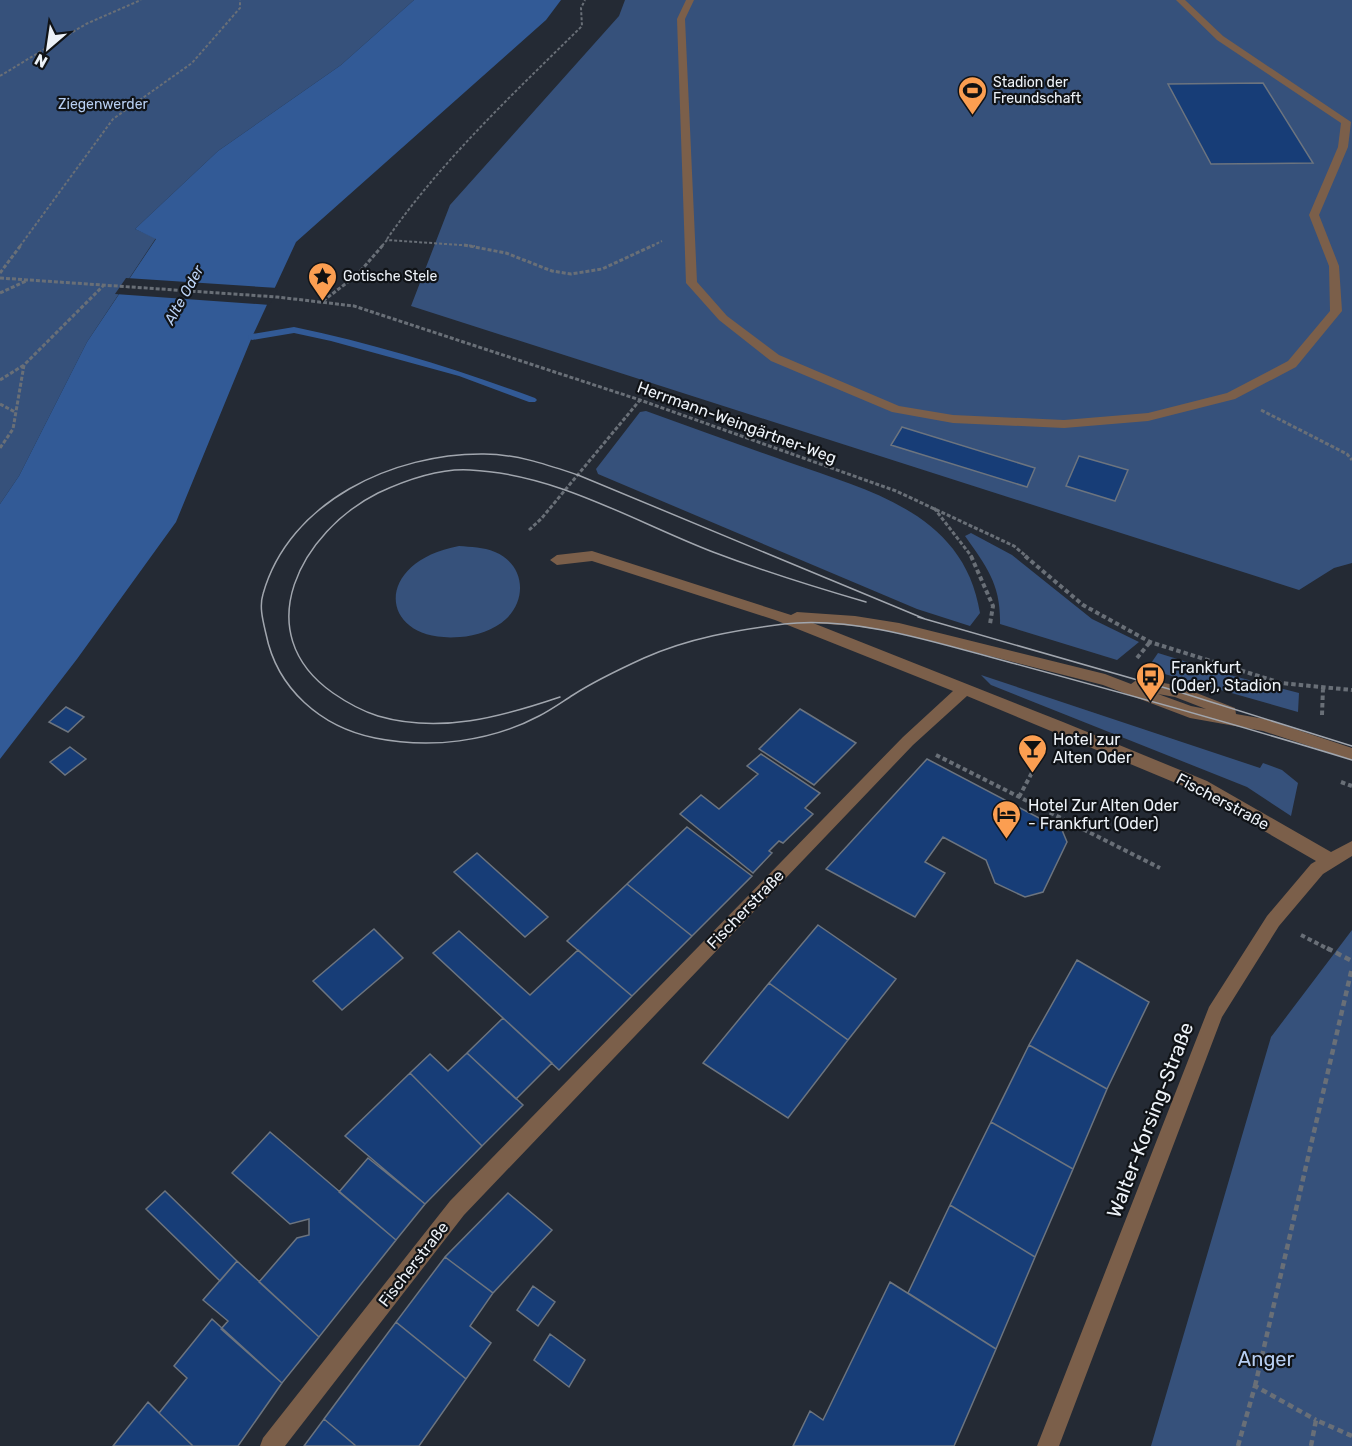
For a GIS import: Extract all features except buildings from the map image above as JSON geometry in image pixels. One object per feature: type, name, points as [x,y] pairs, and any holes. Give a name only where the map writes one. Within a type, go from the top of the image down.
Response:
[{"type":"street","points":[[690,0],[681,19],[692,283],[723,318],[774,358],[896,409],[953,419],[1064,424],[1148,417],[1231,396],[1292,364],[1336,311],[1334,266],[1314,215],[1343,147],[1349,122],[1220,38],[1180,0]]},
{"type":"street","points":[[557,560],[592,556],[780,616],[965,689]]},
{"type":"street","points":[[780,616],[855,621],[888,626],[984,648],[1105,680],[1190,712],[1265,725],[1352,754]]},
{"type":"street","name":"Fischerstraße","points":[[271,1446],[457,1209],[908,741],[965,689],[1201,786],[1331,861]]},
{"type":"street","name":"Walter-Korsing-Straße","points":[[1048,1446],[1215,1013],[1273,921],[1317,869],[1352,848]]},
{"type":"path","points":[[0,76],[65,36],[119,7],[141,0]]},
{"type":"path","points":[[0,273],[113,119],[192,63],[240,8],[240,0]]},
{"type":"path","points":[[322,301],[357,275],[387,240],[410,204],[434,176],[487,119],[582,26],[581,8],[585,0]]},
{"type":"path","points":[[387,240],[459,243],[507,253],[548,270],[579,274],[605,270],[690,227]]},
{"type":"path","name":"Herrmann-Weingärtner-Weg","points":[[0,278],[278,297],[354,306],[640,400],[896,491],[1014,546],[1083,605],[1150,642],[1281,683],[1323,688]]},
{"type":"path","points":[[0,293],[26,281]]},
{"type":"path","points":[[0,380],[24,365],[104,286]]},
{"type":"path","points":[[0,448],[13,429],[24,365]]},
{"type":"path","points":[[1231,396],[1347,454],[1352,460]]},
{"type":"path","points":[[529,530],[548,511],[640,400]]},
{"type":"path","points":[[0,404],[15,412]]},
{"type":"path","points":[[934,508],[973,558],[993,606],[984,648]]},
{"type":"path","points":[[1322,718],[1323,688],[1352,690]]},
{"type":"path","points":[[1019,797],[1058,726]]},
{"type":"path","points":[[908,741],[1160,868]]},
{"type":"path","points":[[1273,921],[1352,961]]},
{"type":"path","points":[[1238,1446],[1255,1386],[1352,968]]},
{"type":"path","points":[[1255,1386],[1316,1420],[1352,1436]]},
{"type":"path","points":[[1311,1446],[1316,1420]]},
{"type":"green space","name":"Ziegenwerder","points":[[0,0],[414,0],[341,65],[218,151],[135,229],[156,238],[87,342],[19,476],[0,504]]},
{"type":"green space","name":"Stadion der Freundschaft","points":[[625,0],[1352,0],[1352,563],[1334,568],[1299,590],[411,306],[450,205],[619,16]]},
{"type":"green space","points":[[646,411],[850,484],[881,496],[909,511],[934,529],[955,551],[971,579],[980,613],[970,626],[917,609],[598,474],[596,469],[640,412]]},
{"type":"green space","points":[[971,533],[1012,555],[1092,619],[1139,642],[1117,660],[1000,624],[1000,610],[995,587],[980,557],[965,536]]},
{"type":"green space","points":[[459,546],[490,550],[505,557],[512,565],[520,582],[518,601],[513,611],[496,626],[478,634],[460,637],[433,636],[413,628],[400,616],[396,600],[399,584],[410,568],[430,555]]},
{"type":"green space","points":[[1158,653],[1299,693],[1298,712],[1147,669]]},
{"type":"green space","points":[[981,675],[1260,768],[1263,763],[1282,770],[1298,783],[1291,816],[1247,787],[991,685]]},
{"type":"green space","name":"Anger","points":[[1352,930],[1352,1446],[1151,1446],[1271,1037]]},
{"type":"water","name":"Alte Oder","points":[[414,0],[561,0],[546,20],[296,242],[252,337],[176,522],[77,659],[0,759],[0,504],[19,476],[87,342],[156,239],[135,229],[218,151],[341,65]]},
{"type":"pier","points":[[126,278],[278,288],[270,305],[115,294]]},
{"type":"waterway","points":[[252,337],[294,330],[332,338],[462,374],[532,400]]},
{"type":"tram line","points":[[925,619],[578,475],[544,464],[496,454],[450,456],[415,462],[381,473],[350,489],[321,509],[296,533],[276,561],[261,604],[272,654],[291,688],[320,715],[355,733],[375,738],[438,743],[500,732],[539,716],[599,680],[661,651],[730,632],[811,622],[869,628],[929,640],[1267,734],[1352,760]]},
{"type":"tram line","points":[[560,697],[493,717],[447,723],[401,721],[372,714],[349,703],[333,693],[307,668],[293,641],[289,613],[294,584],[307,557],[327,532],[351,510],[378,493],[423,476],[446,471],[470,470],[502,473],[564,490],[713,552],[866,602]]},
{"type":"tram line","points":[[918,617],[1176,691],[1352,746]]},
{"type":"place","name":"Stadion der Freundschaft","points":[[972,116]]},
{"type":"place","name":"Gotische Stele","points":[[322,302]]},
{"type":"place","name":"Frankfurt (Oder), Stadion","points":[[1150,702]]},
{"type":"place","name":"Hotel zur Alten Oder","points":[[1032,774]]},
{"type":"place","name":"Hotel Zur Alten Oder - Frankfurt (Oder)","points":[[1007,840]]}]
